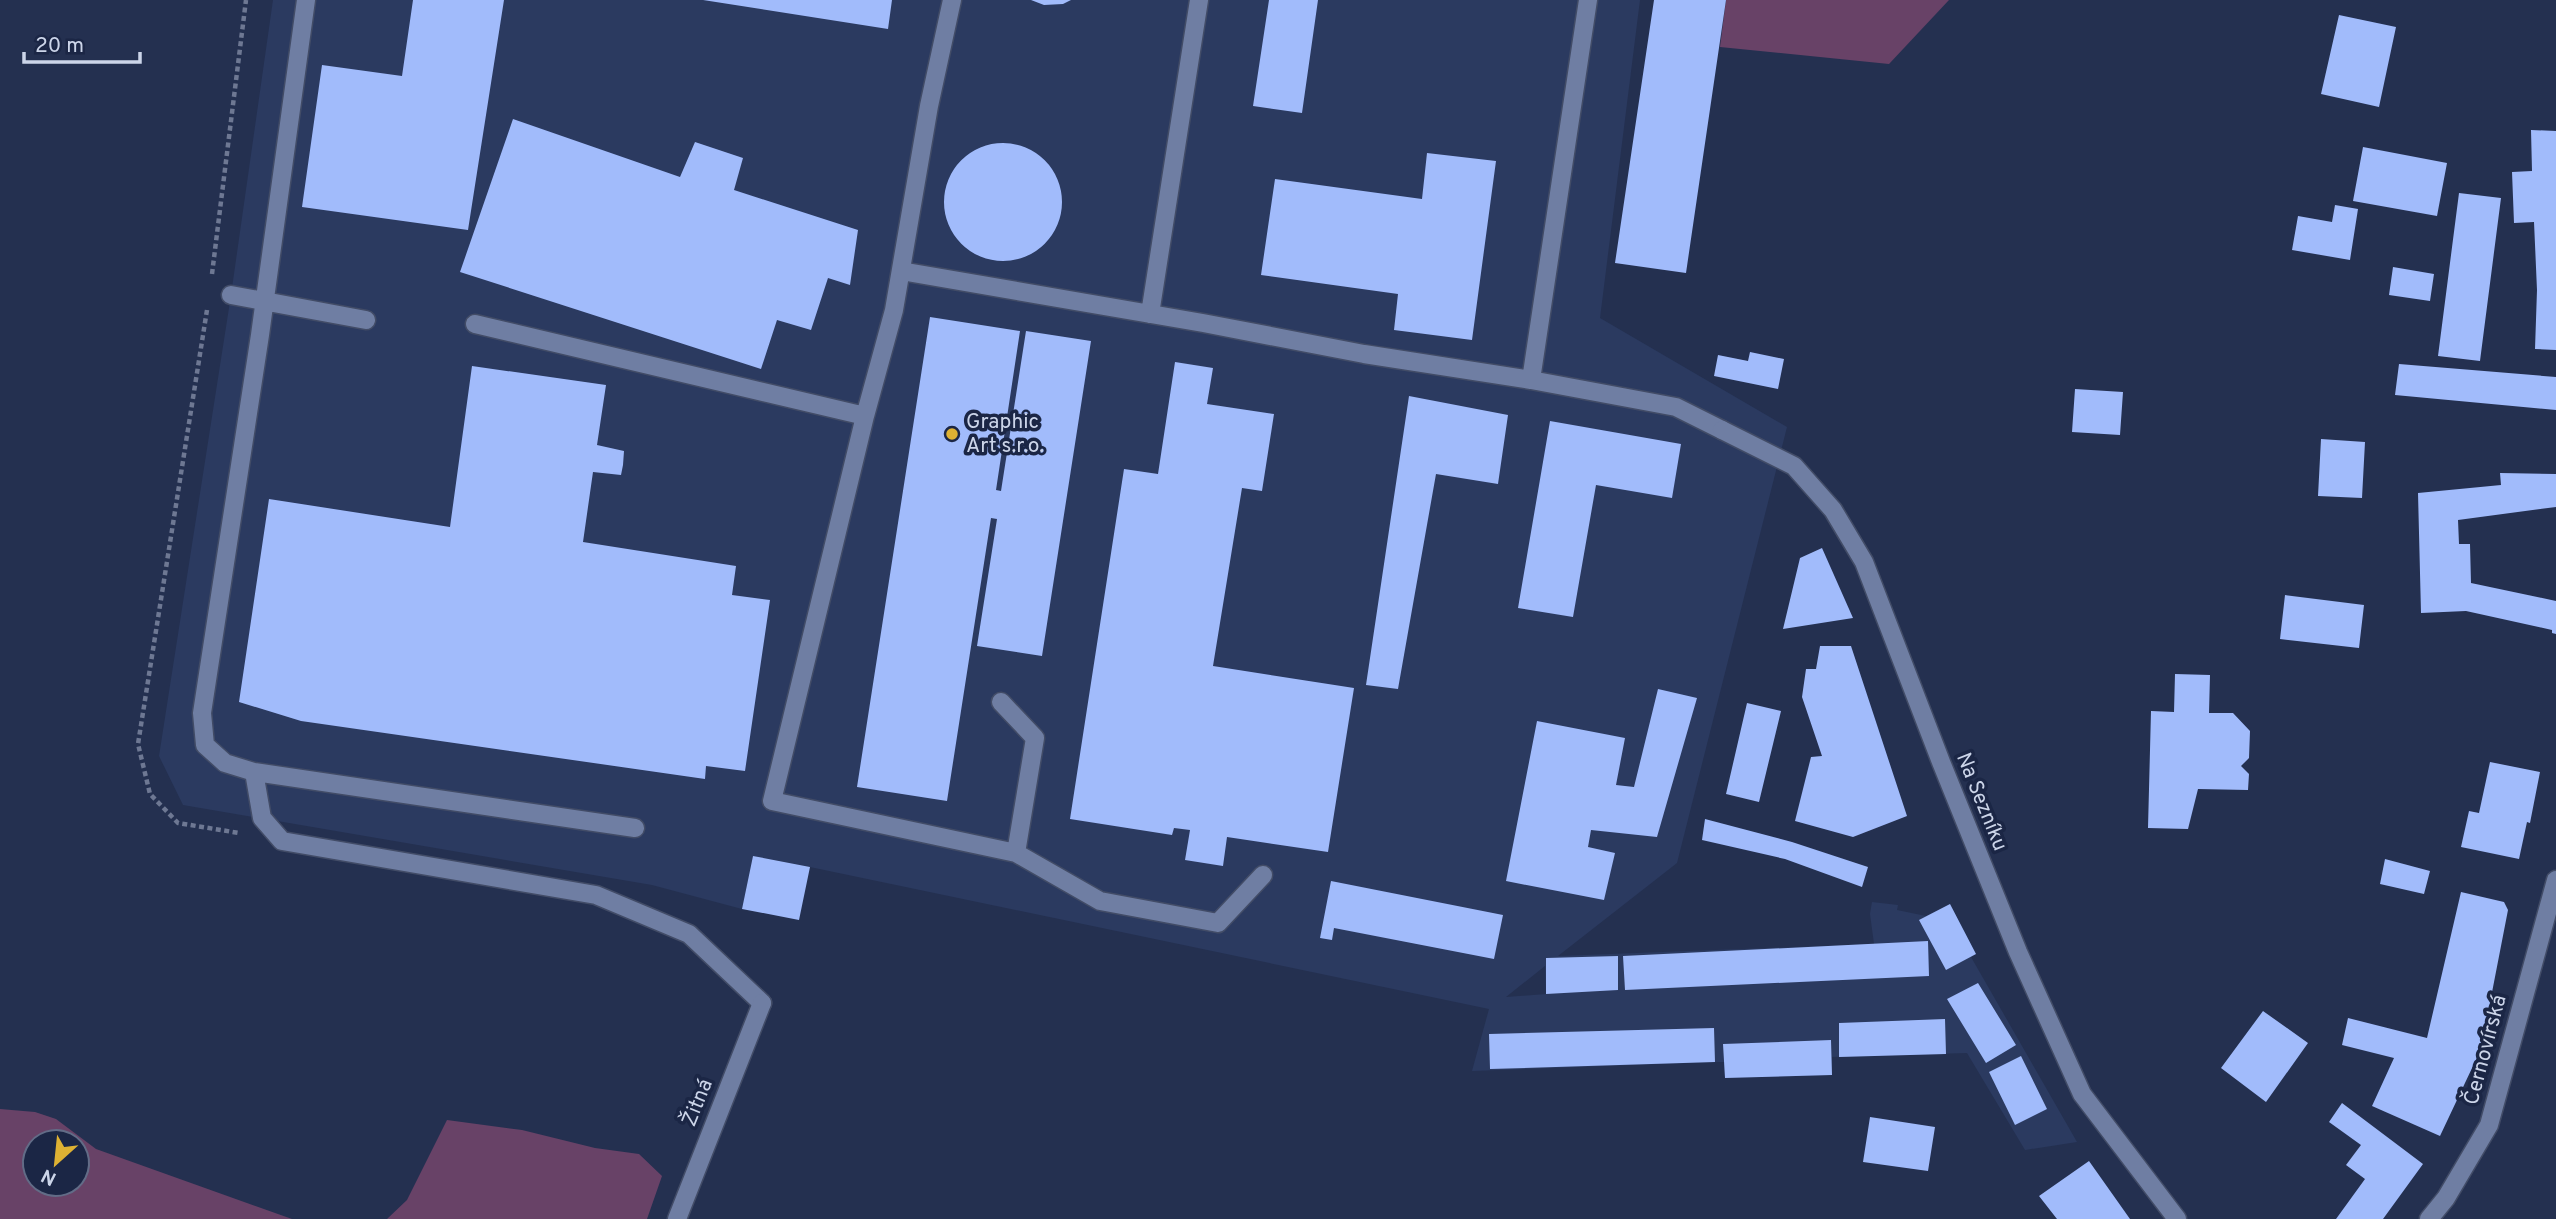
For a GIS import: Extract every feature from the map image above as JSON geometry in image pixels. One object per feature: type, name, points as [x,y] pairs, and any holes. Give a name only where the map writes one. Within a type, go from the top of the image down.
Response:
[{"type":"street","points":[[306,0],[265,302],[202,713],[205,745],[225,763],[254,772],[635,828]]},
{"type":"street","points":[[952,0],[929,106],[894,310],[865,416],[772,801],[1016,853],[1100,901],[1218,923],[1263,875]]},
{"type":"street","points":[[1150,314],[1199,0]]},
{"type":"street","points":[[1531,380],[1588,0]]},
{"type":"street","name":"Na Sezníku","points":[[901,271],[1676,407],[1794,466],[1833,510],[1858,552],[2008,928],[2082,1094],[2177,1219]]},
{"type":"street","points":[[231,295],[366,320]]},
{"type":"street","points":[[475,324],[865,416]]},
{"type":"street","points":[[1002,702],[1035,738],[1016,853]]},
{"type":"street","points":[[254,772],[262,818],[282,841]]},
{"type":"street","name":"Žitná","points":[[282,841],[596,895],[689,934],[762,1003],[677,1219]]},
{"type":"street","name":"Černovírská","points":[[2429,1219],[2446,1198],[2489,1125],[2556,880]]},
{"type":"path","points":[[212,275],[246,0]]},
{"type":"path","points":[[208,306],[138,744],[150,794],[178,823],[282,841]]},
{"type":"shaded area","points":[[273,0],[1640,0],[1600,318],[1787,427],[1677,863],[1558,956],[1874,944],[1870,914],[1872,902],[1898,905],[1897,910],[1926,916],[1950,904],[1976,954],[1971,957],[2077,1142],[2025,1150],[1967,1053],[1832,1057],[1832,1075],[1725,1078],[1724,1062],[1472,1071],[1489,1009],[810,867],[753,856],[742,909],[652,885],[183,805],[159,756],[231,295]],"holes":[[[1545,966],[1546,994],[1506,997]]]},
{"type":"shaded area","points":[[1726,0],[1949,0],[1889,64],[1720,47]]},
{"type":"shaded area","points":[[0,1109],[35,1112],[56,1119],[68,1128],[21,1128],[21,1198],[91,1198],[91,1145],[292,1219],[0,1219]]},
{"type":"shaded area","points":[[447,1120],[522,1130],[595,1148],[639,1154],[662,1176],[647,1219],[387,1219],[407,1200]]},
{"type":"building","points":[[413,0],[504,0],[468,230],[302,207],[322,65],[402,76]]},
{"type":"building","points":[[703,0],[892,0],[888,29]]},
{"type":"building","points":[[1031,0],[1071,0],[1063,4],[1044,5]]},
{"type":"building","points":[[1269,0],[1318,0],[1302,113],[1253,106]]},
{"type":"building","points":[[1654,0],[1726,0],[1686,273],[1615,263]]},
{"type":"building","points":[[2339,15],[2396,27],[2379,107],[2321,94]]},
{"type":"building","points":[[513,119],[680,177],[695,142],[743,158],[734,190],[858,230],[850,285],[828,278],[811,330],[777,320],[761,369],[460,272]]},
{"type":"building","points":[[2531,130],[2556,131],[2556,350],[2535,349],[2537,290],[2534,222],[2514,223],[2512,172],[2532,171]]},
{"type":"building","points":[[1003,143],[1036,153],[1052,169],[1062,202],[1052,235],[1036,251],[1003,261],[970,251],[954,235],[944,202],[954,169],[970,153]]},
{"type":"building","points":[[2363,147],[2447,163],[2437,216],[2353,201]]},
{"type":"building","points":[[1427,153],[1496,161],[1472,340],[1394,330],[1398,294],[1261,275],[1275,179],[1422,199]]},
{"type":"building","points":[[2459,193],[2501,198],[2480,361],[2438,356]]},
{"type":"building","points":[[2335,205],[2358,209],[2350,260],[2292,250],[2298,216],[2332,222]]},
{"type":"building","points":[[2393,267],[2434,274],[2430,301],[2389,295]]},
{"type":"building","points":[[930,317],[1020,331],[996,490],[1001,491],[1026,331],[1091,341],[1042,656],[977,646],[997,519],[991,518],[947,801],[857,787]]},
{"type":"building","points":[[1750,352],[1784,359],[1778,389],[1714,376],[1718,355],[1748,361]]},
{"type":"building","points":[[1175,362],[1213,368],[1207,404],[1274,414],[1262,491],[1242,488],[1213,666],[1354,688],[1328,852],[1227,837],[1223,866],[1185,860],[1190,830],[1174,828],[1172,835],[1070,819],[1124,469],[1158,474]]},
{"type":"building","points":[[2399,364],[2556,377],[2556,410],[2395,395]]},
{"type":"building","points":[[472,366],[606,385],[597,445],[624,451],[623,465],[621,475],[593,472],[583,542],[736,566],[732,595],[770,600],[745,771],[706,766],[705,779],[301,721],[239,702],[269,499],[450,527]]},
{"type":"building","points":[[2075,389],[2123,392],[2120,435],[2072,432]]},
{"type":"building","points":[[1409,396],[1508,415],[1498,484],[1436,474],[1398,689],[1366,685]]},
{"type":"building","points":[[1550,421],[1681,444],[1672,498],[1596,485],[1573,617],[1518,608]]},
{"type":"building","points":[[2321,439],[2365,442],[2362,498],[2318,496]]},
{"type":"building","points":[[2500,473],[2556,474],[2556,507],[2458,520],[2459,544],[2470,544],[2471,583],[2556,601],[2556,634],[2552,633],[2552,630],[2466,611],[2421,613],[2418,493],[2501,485]]},
{"type":"building","points":[[1822,548],[1853,618],[1783,629],[1800,558]]},
{"type":"building","points":[[2285,595],[2364,605],[2359,648],[2280,639]]},
{"type":"building","points":[[1820,646],[1851,646],[1907,816],[1853,837],[1795,821],[1811,757],[1822,756],[1802,697],[1806,669],[1816,669]]},
{"type":"building","points":[[2175,674],[2210,675],[2209,713],[2233,713],[2250,731],[2249,758],[2241,766],[2249,774],[2248,790],[2198,789],[2188,829],[2148,828],[2151,711],[2174,712]]},
{"type":"building","points":[[1658,689],[1697,698],[1657,837],[1591,830],[1588,847],[1615,853],[1604,900],[1506,881],[1537,721],[1625,738],[1616,785],[1634,787]]},
{"type":"building","points":[[1747,703],[1781,711],[1759,802],[1726,794]]},
{"type":"building","points":[[2490,762],[2540,772],[2530,823],[2527,822],[2519,859],[2461,847],[2469,811],[2479,813]]},
{"type":"building","points":[[1705,819],[1792,842],[1868,867],[1862,887],[1785,859],[1702,840]]},
{"type":"building","points":[[753,856],[810,867],[799,920],[742,909]]},
{"type":"building","points":[[2385,859],[2430,871],[2424,894],[2380,884]]},
{"type":"building","points":[[1331,881],[1503,915],[1494,959],[1334,928],[1332,940],[1320,938]]},
{"type":"building","points":[[2461,892],[2504,902],[2508,910],[2481,1049],[2440,1136],[2372,1106],[2394,1058],[2342,1045],[2348,1018],[2427,1038]]},
{"type":"building","points":[[1950,904],[1976,954],[1946,970],[1919,920]]},
{"type":"building","points":[[1928,941],[1929,976],[1625,990],[1623,956]]},
{"type":"building","points":[[1618,956],[1618,990],[1546,994],[1546,958]]},
{"type":"building","points":[[1978,983],[2016,1045],[1986,1063],[1947,999]]},
{"type":"building","points":[[2263,1011],[2308,1043],[2266,1102],[2221,1068]]},
{"type":"building","points":[[1945,1019],[1946,1054],[1839,1057],[1839,1023]]},
{"type":"building","points":[[1714,1028],[1715,1062],[1490,1069],[1489,1034]]},
{"type":"building","points":[[1831,1040],[1832,1075],[1725,1078],[1723,1044]]},
{"type":"building","points":[[2021,1056],[2047,1109],[2015,1125],[1989,1072]]},
{"type":"building","points":[[2342,1103],[2423,1164],[2383,1219],[2336,1219],[2365,1179],[2346,1165],[2361,1145],[2329,1122]]},
{"type":"building","points":[[1870,1117],[1935,1127],[1928,1171],[1863,1162]]},
{"type":"building","points":[[2089,1161],[2130,1219],[2057,1219],[2039,1196]]},
{"type":"place","name":"Graphic Art s.r.o.","points":[[952,434]]}]
